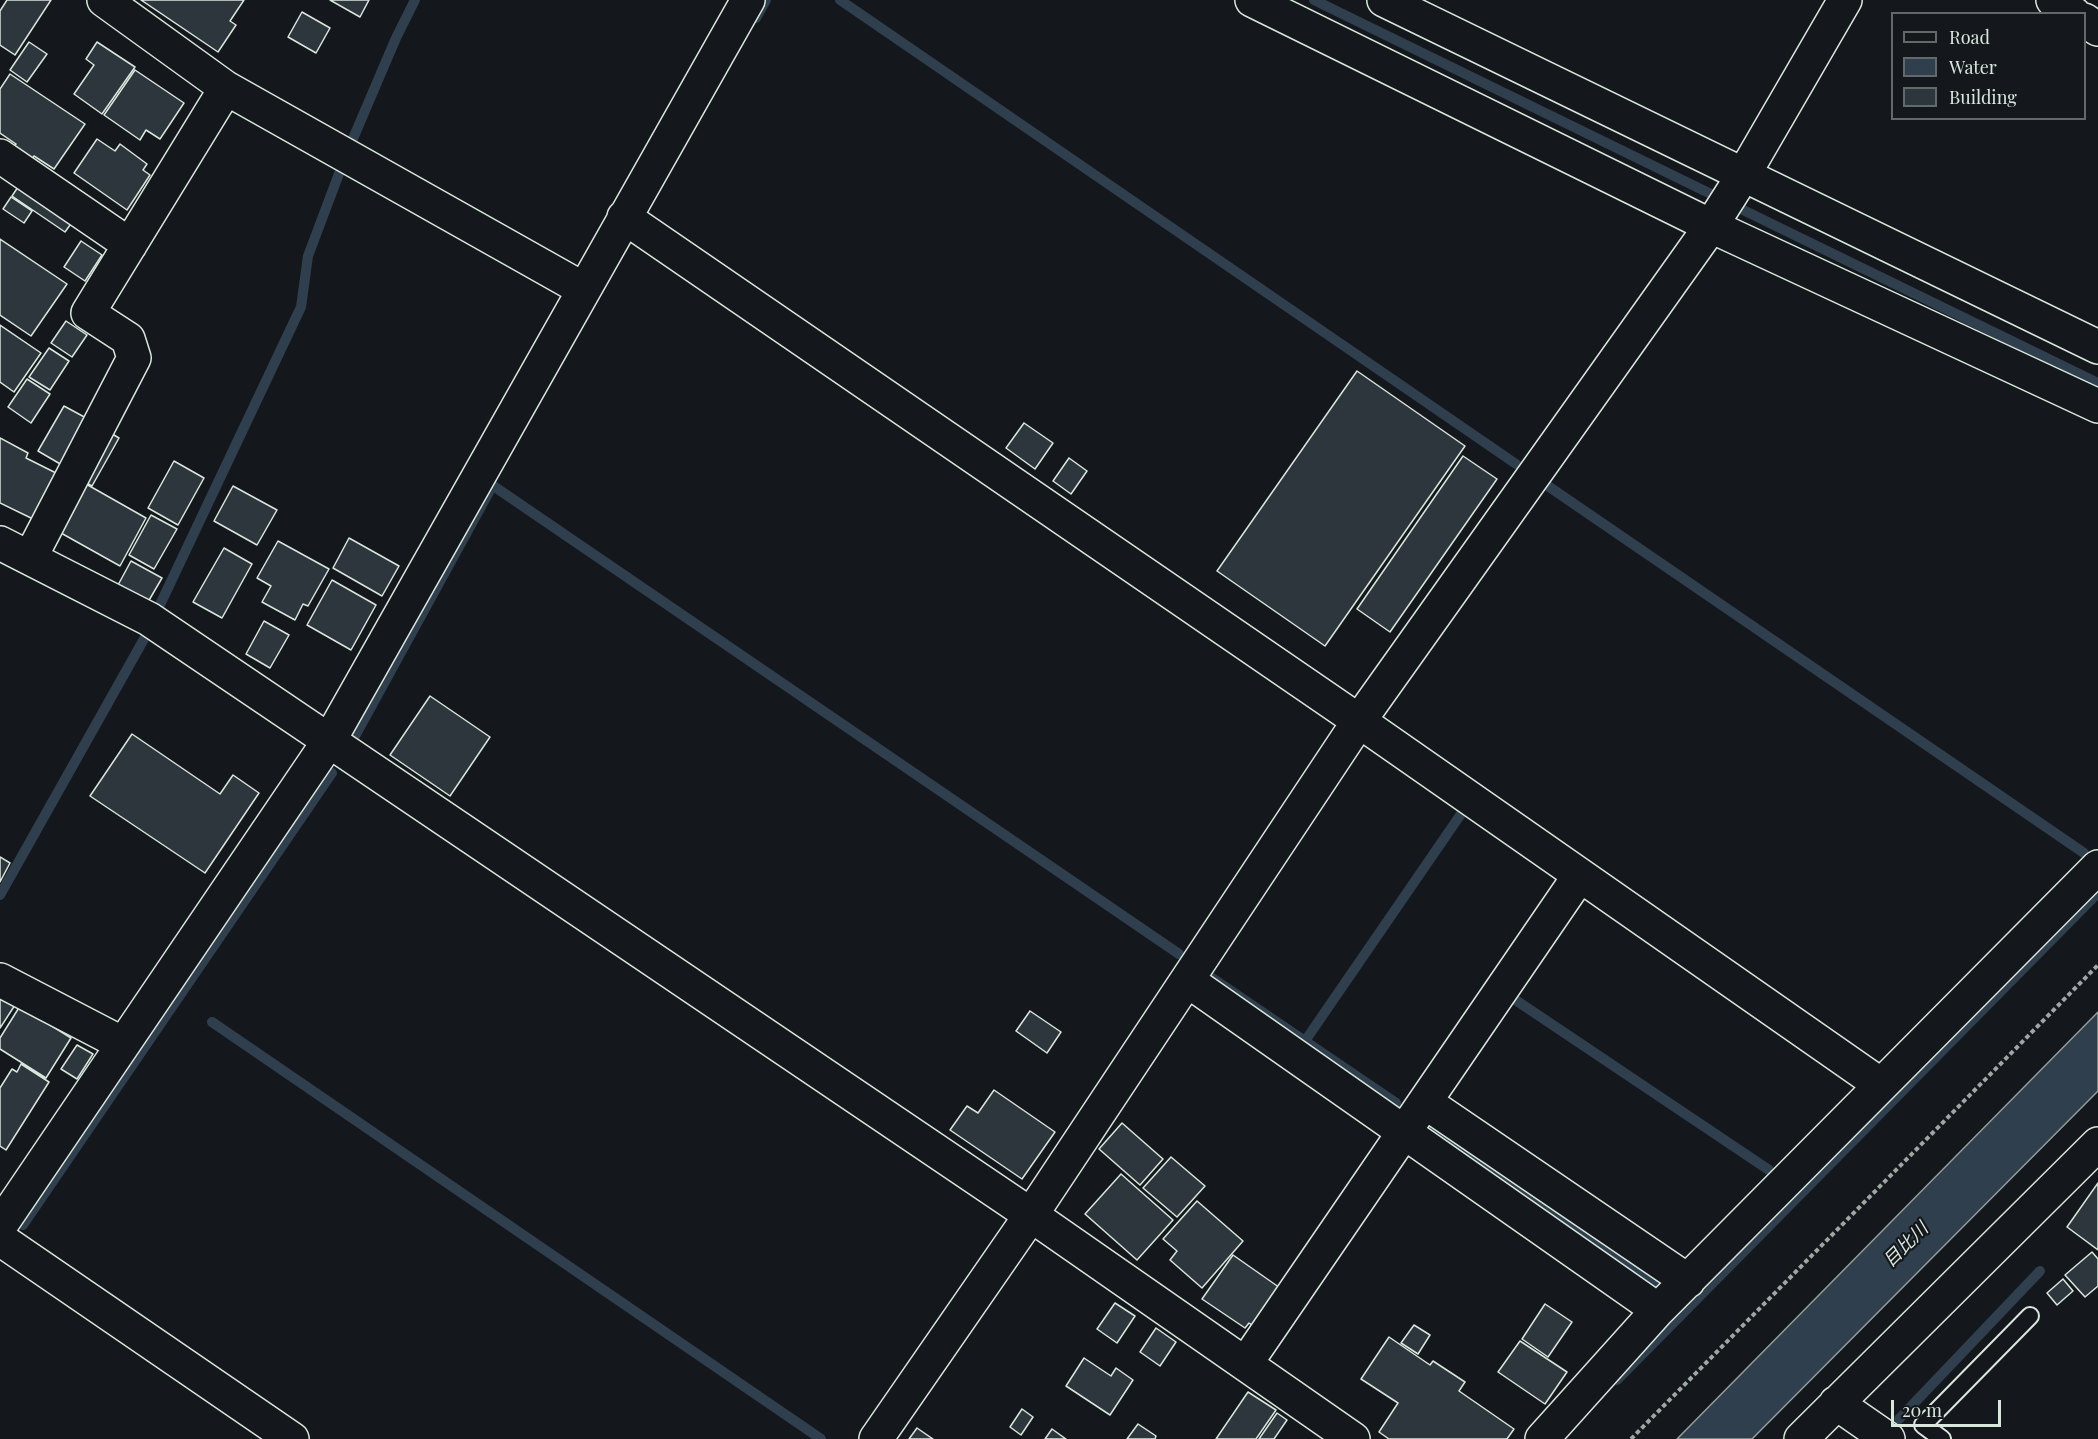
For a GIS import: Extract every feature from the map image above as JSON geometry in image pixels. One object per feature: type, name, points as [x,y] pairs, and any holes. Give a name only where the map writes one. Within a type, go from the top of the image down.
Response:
[{"type":"street","points":[[105,0],[226,87],[583,289]]},
{"type":"street","points":[[0,1226],[329,741],[748,0]]},
{"type":"street","points":[[1252,0],[1711,226],[2098,406]]},
{"type":"street","points":[[1384,0],[2098,347]]},
{"type":"street","points":[[876,1439],[1031,1215],[1359,721],[1711,226],[1744,174],[1845,0]]},
{"type":"street","points":[[2053,0],[2071,12]]},
{"type":"street","points":[[30,558],[134,358],[128,339],[88,314],[226,87]]},
{"type":"street","points":[[0,156],[130,245]]},
{"type":"street","points":[[624,217],[1359,721],[1881,1084]]},
{"type":"street","points":[[0,543],[149,619],[1031,1215],[1353,1439]]},
{"type":"street","points":[[1542,1439],[1658,1310],[2098,867]]},
{"type":"street","points":[[1246,1363],[1580,875]]},
{"type":"street","points":[[0,980],[123,1044]]},
{"type":"street","points":[[1187,980],[1658,1310]]},
{"type":"street","points":[[1425,1102],[1688,1281]]},
{"type":"street","points":[[1801,1439],[2098,1144]]},
{"type":"street","points":[[0,1239],[292,1439]]},
{"type":"street","points":[[1836,1402],[1888,1439]]},
{"type":"lane","points":[[1942,1439],[1923,1425],[2030,1317]]},
{"type":"path","points":[[1631,1439],[2098,965]]},
{"type":"water","name":"目比川","points":[[2098,1012],[2098,1091],[1752,1439],[1677,1439]]},
{"type":"building","points":[[7,0],[51,0],[15,55],[0,45],[0,11]]},
{"type":"building","points":[[141,0],[244,0],[230,21],[236,25],[218,52]]},
{"type":"building","points":[[330,0],[369,0],[360,17]]},
{"type":"building","points":[[302,12],[330,28],[316,53],[288,37]]},
{"type":"building","points":[[29,42],[47,54],[27,82],[10,70]]},
{"type":"building","points":[[97,42],[135,67],[102,114],[74,94],[94,65],[86,59]]},
{"type":"building","points":[[135,70],[184,103],[160,139],[146,130],[140,140],[104,115]]},
{"type":"building","points":[[10,74],[85,124],[54,169],[34,156],[31,160],[13,148],[16,144],[0,133],[0,89]]},
{"type":"building","points":[[97,139],[115,151],[120,144],[147,164],[143,170],[150,175],[127,210],[74,173]]},
{"type":"building","points":[[24,178],[78,214],[65,232],[12,196]]},
{"type":"building","points":[[11,197],[32,211],[24,223],[3,209]]},
{"type":"building","points":[[0,239],[67,284],[31,336],[0,315]]},
{"type":"building","points":[[81,241],[102,255],[85,281],[64,267]]},
{"type":"building","points":[[66,321],[87,335],[72,357],[51,343]]},
{"type":"building","points":[[0,325],[41,353],[14,392],[0,382]]},
{"type":"building","points":[[49,348],[69,361],[50,390],[29,377]]},
{"type":"building","points":[[1357,371],[1465,446],[1325,646],[1217,571]]},
{"type":"building","points":[[27,379],[50,394],[31,423],[8,407]]},
{"type":"building","points":[[64,406],[88,419],[62,465],[38,451]]},
{"type":"building","points":[[1024,423],[1053,443],[1035,469],[1006,448]]},
{"type":"building","points":[[104,429],[119,438],[92,486],[77,478]]},
{"type":"building","points":[[0,438],[28,453],[26,458],[56,473],[33,519],[0,503]]},
{"type":"building","points":[[1463,456],[1497,479],[1390,632],[1357,609]]},
{"type":"building","points":[[1069,458],[1087,471],[1071,494],[1053,481]]},
{"type":"building","points":[[174,461],[204,478],[178,525],[148,508]]},
{"type":"building","points":[[79,480],[146,518],[120,566],[52,528]]},
{"type":"building","points":[[233,486],[277,510],[257,545],[214,521]]},
{"type":"building","points":[[151,515],[177,529],[154,569],[129,555]]},
{"type":"building","points":[[349,538],[399,566],[382,596],[333,568]]},
{"type":"building","points":[[278,541],[329,569],[308,606],[303,604],[295,620],[262,602],[271,586],[257,578]]},
{"type":"building","points":[[224,548],[252,564],[222,618],[193,602]]},
{"type":"building","points":[[131,561],[162,578],[148,602],[118,585]]},
{"type":"building","points":[[332,580],[376,605],[351,650],[307,625]]},
{"type":"building","points":[[264,621],[289,635],[270,668],[246,654]]},
{"type":"building","points":[[430,696],[490,737],[450,796],[390,755]]},
{"type":"building","points":[[132,734],[220,794],[233,775],[259,793],[205,873],[90,796]]},
{"type":"building","points":[[0,857],[10,863],[0,882]]},
{"type":"building","points":[[0,995],[15,1005],[0,1028]]},
{"type":"building","points":[[20,1006],[71,1038],[46,1078],[0,1049],[0,1038]]},
{"type":"building","points":[[1030,1011],[1061,1032],[1047,1053],[1016,1031]]},
{"type":"building","points":[[77,1045],[93,1054],[77,1079],[61,1069]]},
{"type":"building","points":[[21,1064],[49,1082],[6,1150],[0,1146],[0,1088],[12,1069],[17,1072]]},
{"type":"building","points":[[994,1090],[1055,1132],[1022,1179],[950,1130],[967,1106],[978,1113]]},
{"type":"building","points":[[1122,1123],[1163,1159],[1140,1185],[1099,1149]]},
{"type":"building","points":[[1171,1157],[1205,1186],[1177,1217],[1143,1188]]},
{"type":"building","points":[[1121,1174],[1173,1220],[1137,1260],[1085,1214]]},
{"type":"building","points":[[2098,1183],[2098,1250],[2067,1227]]},
{"type":"building","points":[[1197,1201],[1243,1241],[1202,1288],[1170,1260],[1177,1251],[1163,1239]]},
{"type":"building","points":[[2092,1252],[2098,1259],[2098,1286],[2085,1297],[2065,1275]]},
{"type":"building","points":[[1233,1255],[1283,1290],[1257,1329],[1249,1323],[1245,1328],[1202,1299]]},
{"type":"building","points":[[2063,1279],[2073,1291],[2057,1305],[2047,1293]]},
{"type":"building","points":[[1115,1303],[1135,1316],[1117,1343],[1097,1329]]},
{"type":"building","points":[[1545,1304],[1572,1322],[1548,1357],[1522,1339]]},
{"type":"building","points":[[1414,1325],[1430,1335],[1418,1354],[1401,1343]]},
{"type":"building","points":[[1156,1328],[1176,1342],[1160,1366],[1140,1352]]},
{"type":"building","points":[[1389,1337],[1430,1365],[1433,1361],[1465,1382],[1459,1391],[1514,1429],[1507,1439],[1389,1439],[1379,1432],[1398,1403],[1361,1379]]},
{"type":"building","points":[[1520,1341],[1567,1372],[1545,1404],[1498,1372]]},
{"type":"building","points":[[1084,1358],[1111,1376],[1116,1368],[1133,1380],[1110,1415],[1066,1386]]},
{"type":"building","points":[[1248,1392],[1276,1410],[1256,1439],[1216,1439]]},
{"type":"building","points":[[1022,1409],[1033,1417],[1021,1435],[1010,1427]]},
{"type":"building","points":[[1277,1413],[1287,1420],[1274,1439],[1259,1439]]},
{"type":"building","points":[[1138,1424],[1156,1436],[1155,1439],[1127,1439]]},
{"type":"building","points":[[917,1428],[933,1439],[909,1439]]},
{"type":"building","points":[[1052,1429],[1066,1439],[1045,1439]]},
{"type":"waterway","points":[[352,141],[396,38],[415,0]]},
{"type":"waterway","points":[[756,18],[766,0]]},
{"type":"waterway","points":[[840,0],[1516,464]]},
{"type":"waterway","points":[[1314,0],[1713,195]]},
{"type":"waterway","points":[[158,609],[301,307],[308,256],[340,171]]},
{"type":"waterway","points":[[1739,208],[2098,383]]},
{"type":"waterway","points":[[1545,484],[2084,853]]},
{"type":"waterway","points":[[492,485],[1179,954]]},
{"type":"waterway","points":[[355,736],[489,492]]},
{"type":"waterway","points":[[0,895],[144,639]]},
{"type":"waterway","points":[[23,1225],[332,773]]},
{"type":"waterway","points":[[1305,1041],[1461,814]]},
{"type":"waterway","points":[[1617,1380],[2098,893]]},
{"type":"waterway","points":[[1209,976],[1396,1103]]},
{"type":"waterway","points":[[1514,999],[1769,1170]]},
{"type":"waterway","points":[[212,1022],[821,1439]]},
{"type":"waterway","points":[[1434,1129],[1661,1284]]},
{"type":"waterway","points":[[1899,1419],[2040,1271]]}]
